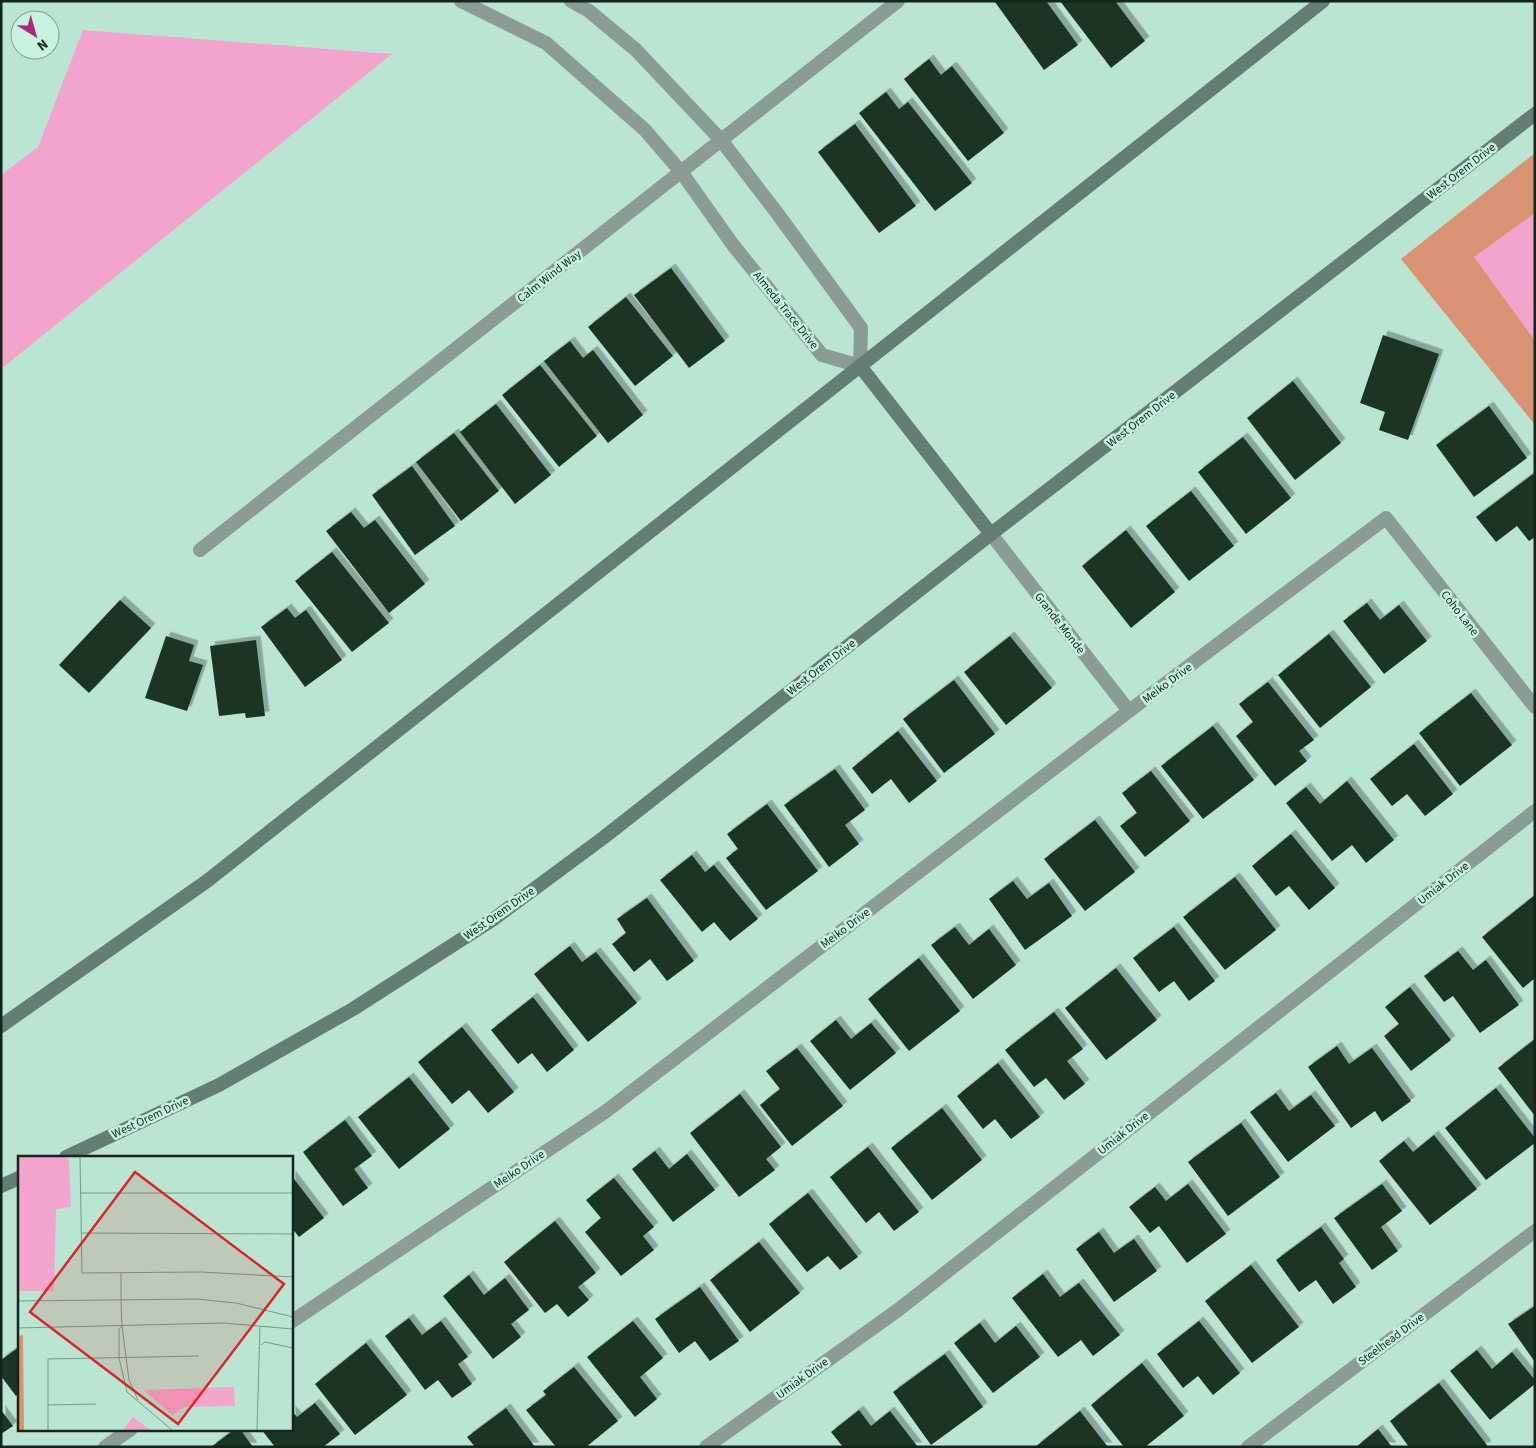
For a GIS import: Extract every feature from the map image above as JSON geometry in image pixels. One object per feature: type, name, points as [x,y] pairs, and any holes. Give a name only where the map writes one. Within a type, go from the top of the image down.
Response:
[{"type":"main road","points":[[1,1026],[207,881],[1323,1]]},
{"type":"main road","name":"West Orem Drive","points":[[68,1156],[220,1085],[353,1009],[495,918],[603,838],[990,534],[1535,114]]},
{"type":"main road","points":[[860,366],[990,534]]},
{"type":"main road","points":[[1,1186],[18,1178]]},
{"type":"street","name":"Almeda Trace Drive","points":[[461,1],[546,43],[645,130],[682,173],[733,245],[822,355],[860,366]]},
{"type":"street","points":[[571,1],[589,11],[636,50],[721,140],[861,328],[860,366]]},
{"type":"street","name":"Calm Wind Way","points":[[200,550],[682,173],[721,140],[898,1]]},
{"type":"street","name":"Coho Lane","points":[[1386,518],[1535,707]]},
{"type":"street","name":"Meiko Drive","points":[[292,1321],[605,1112],[1386,518]]},
{"type":"street","name":"Grande Monde","points":[[990,534],[1130,711]]},
{"type":"street","name":"Umiak Drive","points":[[706,1447],[898,1310],[1535,811]]},
{"type":"street","name":"Steelhead Drive","points":[[1248,1447],[1535,1231]]},
{"type":"street","points":[[104,1447],[130,1430]]},
{"type":"shaded area","points":[[83,30],[392,54],[1,369],[1,175],[38,147]]},
{"type":"shaded area","points":[[1535,153],[1535,425],[1401,259]]},
{"type":"shaded area","points":[[1535,213],[1535,341],[1474,257]]},
{"type":"building","points":[[1046,1],[1078,45],[1044,70],[995,2]]},
{"type":"building","points":[[1060,1],[1115,1],[1145,41],[1111,68]]},
{"type":"building","points":[[929,59],[941,75],[952,66],[1004,133],[968,161],[904,79]]},
{"type":"building","points":[[886,92],[899,109],[908,102],[972,183],[935,211],[859,113]]},
{"type":"building","points":[[855,124],[916,206],[879,233],[818,152]]},
{"type":"building","points":[[671,268],[725,341],[689,368],[634,295]]},
{"type":"building","points":[[626,297],[673,356],[635,386],[588,327]]},
{"type":"building","points":[[1383,335],[1439,354],[1408,440],[1379,430],[1385,412],[1360,403]]},
{"type":"building","points":[[570,341],[583,358],[593,350],[643,415],[608,443],[544,361]]},
{"type":"building","points":[[540,365],[597,436],[559,467],[502,395]]},
{"type":"building","points":[[1293,381],[1341,443],[1295,480],[1247,418]]},
{"type":"building","points":[[496,404],[551,475],[515,504],[460,432]]},
{"type":"building","points":[[1489,406],[1527,458],[1474,497],[1436,445]]},
{"type":"building","points":[[454,433],[499,491],[461,521],[416,462]]},
{"type":"building","points":[[1243,437],[1291,498],[1246,534],[1198,472]]},
{"type":"building","points":[[412,466],[455,526],[415,555],[372,495]]},
{"type":"building","points":[[1533,474],[1535,476],[1535,537],[1529,541],[1517,526],[1496,542],[1476,517]]},
{"type":"building","points":[[1191,491],[1234,546],[1189,581],[1146,526]]},
{"type":"building","points":[[351,512],[364,528],[375,520],[425,584],[389,613],[326,531]]},
{"type":"building","points":[[1126,530],[1175,592],[1131,628],[1082,566]]},
{"type":"building","points":[[332,552],[389,623],[352,652],[295,581]]},
{"type":"building","points":[[120,600],[151,628],[89,693],[59,665]]},
{"type":"building","points":[[1367,603],[1380,620],[1399,605],[1427,641],[1384,674],[1343,621]]},
{"type":"building","points":[[287,608],[295,618],[306,610],[342,660],[305,687],[261,627]]},
{"type":"building","points":[[1329,634],[1371,687],[1320,728],[1278,675]]},
{"type":"building","points":[[166,636],[194,645],[189,661],[203,665],[187,711],[145,698]]},
{"type":"building","points":[[1010,636],[1052,688],[1006,725],[964,672]]},
{"type":"building","points":[[256,640],[265,716],[246,718],[245,713],[219,716],[210,646]]},
{"type":"building","points":[[954,680],[995,734],[944,773],[903,719]]},
{"type":"building","points":[[1268,682],[1314,740],[1299,751],[1307,761],[1275,786],[1236,736],[1253,722],[1239,704]]},
{"type":"building","points":[[1471,693],[1512,745],[1460,786],[1419,733]]},
{"type":"building","points":[[1213,726],[1254,780],[1203,819],[1161,766]]},
{"type":"building","points":[[898,731],[937,781],[909,803],[891,779],[872,794],[852,768]]},
{"type":"building","points":[[1414,744],[1453,794],[1425,816],[1407,794],[1392,806],[1370,779]]},
{"type":"building","points":[[835,769],[865,810],[845,825],[859,844],[829,867],[784,805]]},
{"type":"building","points":[[1151,771],[1190,821],[1145,857],[1120,826],[1137,813],[1122,793]]},
{"type":"building","points":[[1347,781],[1394,840],[1366,863],[1352,845],[1332,861],[1286,803],[1306,787],[1320,804]]},
{"type":"building","points":[[767,804],[818,871],[766,910],[726,858],[738,849],[727,834]]},
{"type":"building","points":[[1095,820],[1135,872],[1085,911],[1044,859]]},
{"type":"building","points":[[1291,834],[1335,888],[1309,910],[1289,886],[1276,896],[1252,866]]},
{"type":"building","points":[[692,855],[705,872],[714,865],[758,919],[730,941],[714,922],[702,932],[660,880]]},
{"type":"building","points":[[1235,877],[1276,930],[1225,970],[1183,917]]},
{"type":"building","points":[[1013,881],[1027,899],[1049,883],[1072,916],[1025,950],[989,899]]},
{"type":"building","points":[[1535,895],[1535,978],[1523,988],[1482,937]]},
{"type":"building","points":[[647,898],[694,961],[667,981],[650,959],[634,972],[612,944],[626,933],[617,919]]},
{"type":"building","points":[[955,927],[969,945],[989,929],[1016,965],[973,999],[931,945]]},
{"type":"building","points":[[1174,927],[1215,981],[1189,1001],[1174,981],[1159,992],[1133,958]]},
{"type":"building","points":[[570,946],[582,962],[596,952],[637,1003],[588,1042],[534,974]]},
{"type":"building","points":[[1458,951],[1473,970],[1486,960],[1519,1005],[1480,1033],[1453,996],[1444,1002],[1424,976]]},
{"type":"building","points":[[919,958],[960,1011],[909,1051],[868,999]]},
{"type":"building","points":[[1116,968],[1157,1020],[1106,1060],[1065,1008]]},
{"type":"building","points":[[1410,987],[1451,1040],[1411,1071],[1384,1036],[1399,1024],[1385,1007]]},
{"type":"building","points":[[533,997],[574,1050],[547,1072],[532,1053],[518,1064],[491,1030]]},
{"type":"building","points":[[1054,1012],[1083,1049],[1067,1061],[1085,1084],[1064,1100],[1046,1078],[1034,1087],[1005,1050]]},
{"type":"building","points":[[836,1020],[851,1039],[871,1023],[896,1053],[850,1090],[810,1041]]},
{"type":"building","points":[[462,1027],[514,1092],[488,1113],[469,1090],[452,1104],[418,1062]]},
{"type":"building","points":[[1535,1039],[1535,1116],[1498,1068]]},
{"type":"building","points":[[1337,1046],[1349,1064],[1372,1048],[1411,1101],[1382,1122],[1375,1111],[1351,1128],[1308,1067]]},
{"type":"building","points":[[797,1048],[843,1106],[792,1146],[760,1105],[780,1089],[766,1071]]},
{"type":"building","points":[[998,1063],[1040,1117],[1011,1139],[995,1119],[983,1129],[957,1096]]},
{"type":"building","points":[[409,1077],[450,1129],[399,1169],[358,1117]]},
{"type":"building","points":[[1496,1088],[1535,1138],[1535,1143],[1486,1180],[1445,1128]]},
{"type":"building","points":[[1276,1093],[1289,1111],[1311,1095],[1335,1126],[1288,1162],[1250,1112]]},
{"type":"building","points":[[740,1094],[781,1147],[766,1159],[775,1170],[739,1197],[690,1133]]},
{"type":"building","points":[[942,1108],[982,1160],[932,1200],[891,1148]]},
{"type":"building","points":[[345,1120],[372,1156],[354,1169],[368,1188],[343,1206],[303,1152]]},
{"type":"building","points":[[1241,1123],[1280,1177],[1228,1216],[1188,1162]]},
{"type":"building","points":[[1434,1135],[1477,1189],[1430,1225],[1379,1161],[1404,1141],[1413,1152]]},
{"type":"building","points":[[868,1147],[919,1212],[894,1231],[879,1212],[866,1223],[830,1177]]},
{"type":"building","points":[[655,1151],[669,1169],[687,1154],[715,1190],[673,1222],[632,1169]]},
{"type":"building","points":[[292,1176],[324,1218],[299,1237],[292,1228]]},
{"type":"building","points":[[614,1178],[654,1227],[643,1236],[654,1250],[621,1276],[585,1232],[601,1218],[586,1200]]},
{"type":"building","points":[[1188,1184],[1226,1234],[1187,1263],[1159,1226],[1150,1233],[1129,1207],[1155,1187],[1166,1201]]},
{"type":"building","points":[[1382,1184],[1402,1211],[1381,1227],[1398,1251],[1372,1270],[1334,1218]]},
{"type":"building","points":[[808,1193],[858,1257],[840,1270],[828,1256],[807,1272],[769,1224]]},
{"type":"building","points":[[555,1221],[596,1273],[578,1287],[589,1300],[568,1317],[557,1304],[545,1313],[504,1262]]},
{"type":"building","points":[[1321,1227],[1344,1259],[1339,1263],[1356,1287],[1333,1304],[1316,1280],[1299,1292],[1276,1260]]},
{"type":"building","points":[[1099,1232],[1114,1253],[1134,1239],[1157,1271],[1114,1302],[1076,1249]]},
{"type":"building","points":[[759,1242],[800,1293],[750,1332],[710,1280]]},
{"type":"building","points":[[1251,1265],[1299,1327],[1252,1363],[1205,1301]]},
{"type":"building","points":[[1043,1274],[1060,1297],[1079,1283],[1120,1335],[1093,1356],[1081,1340],[1058,1357],[1012,1298]]},
{"type":"building","points":[[469,1275],[484,1295],[505,1278],[529,1310],[511,1324],[521,1337],[493,1359],[443,1296]]},
{"type":"building","points":[[700,1287],[739,1341],[710,1361],[695,1341],[679,1353],[655,1319]]},
{"type":"building","points":[[1535,1306],[1535,1362],[1508,1324]]},
{"type":"building","points":[[409,1318],[422,1335],[441,1321],[468,1357],[458,1364],[472,1384],[452,1398],[438,1380],[425,1390],[385,1336]]},
{"type":"building","points":[[633,1321],[663,1358],[640,1377],[657,1399],[635,1417],[587,1357]]},
{"type":"building","points":[[1199,1321],[1240,1373],[1213,1395],[1198,1376],[1183,1388],[1157,1354]]},
{"type":"building","points":[[980,1323],[995,1343],[1016,1326],[1040,1357],[993,1393],[954,1343]]},
{"type":"building","points":[[366,1343],[407,1395],[355,1435],[315,1384]]},
{"type":"building","points":[[18,1348],[18,1394],[16,1396],[1,1376],[1,1360]]},
{"type":"building","points":[[1477,1350],[1492,1369],[1512,1352],[1535,1380],[1535,1384],[1490,1420],[1450,1371]]},
{"type":"building","points":[[945,1354],[983,1407],[931,1445],[893,1392]]},
{"type":"building","points":[[1142,1363],[1184,1416],[1145,1447],[1124,1447],[1091,1405]]},
{"type":"building","points":[[574,1367],[618,1421],[586,1447],[556,1447],[526,1410],[546,1395],[543,1391]]},
{"type":"building","points":[[1439,1383],[1487,1445],[1485,1447],[1409,1447],[1390,1421]]},
{"type":"building","points":[[315,1403],[340,1434],[323,1447],[275,1447],[262,1430],[292,1430],[292,1411],[297,1417]]},
{"type":"building","points":[[506,1408],[535,1447],[475,1447],[467,1437]]},
{"type":"building","points":[[1,1410],[13,1426],[1,1434]]},
{"type":"building","points":[[859,1410],[871,1426],[890,1411],[918,1447],[843,1447],[831,1432]]},
{"type":"building","points":[[1080,1411],[1108,1447],[1035,1447]]},
{"type":"building","points":[[1378,1429],[1392,1447],[1356,1447]]},
{"type":"building","points":[[234,1430],[241,1430],[253,1447],[211,1447]]}]
